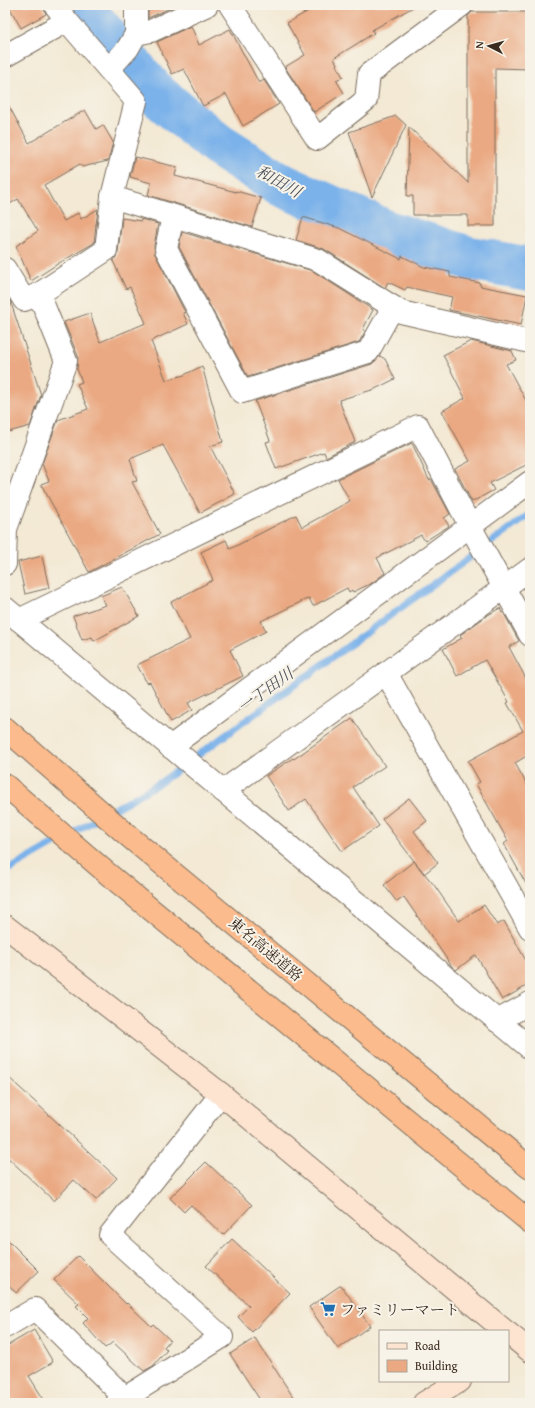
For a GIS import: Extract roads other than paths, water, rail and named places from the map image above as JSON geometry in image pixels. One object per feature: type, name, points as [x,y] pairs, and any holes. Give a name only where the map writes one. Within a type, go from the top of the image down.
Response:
[{"type":"highway","name":"東名高速道路","points":[[5,728],[132,838],[530,1168]]},
{"type":"highway","points":[[5,785],[114,879],[530,1222]]},
{"type":"street","points":[[132,41],[136,5]]},
{"type":"street","points":[[111,67],[132,41],[207,5]]},
{"type":"street","points":[[230,5],[317,139],[366,100],[369,74],[462,5]]},
{"type":"street","points":[[5,56],[62,13],[111,67],[136,101],[112,197],[106,250],[39,294],[24,300],[5,269]]},
{"type":"street","points":[[112,197],[318,260],[401,312],[530,342]]},
{"type":"street","points":[[173,216],[166,249],[242,392],[368,352],[393,307]]},
{"type":"street","points":[[5,564],[6,529],[66,361],[39,294]]},
{"type":"street","points":[[530,635],[470,526],[418,426],[12,614],[530,1048]]},
{"type":"street","points":[[170,747],[530,482]]},
{"type":"street","points":[[222,791],[530,568]]},
{"type":"street","points":[[386,673],[530,928]]},
{"type":"street","points":[[7,932],[221,1094],[504,1330]]},
{"type":"street","points":[[497,1021],[530,1003]]},
{"type":"street","points":[[5,1327],[35,1309],[121,1400],[222,1337],[110,1234],[221,1094]]},
{"type":"street","points":[[509,1334],[517,1341]]},
{"type":"street","points":[[424,1403],[458,1382]]},
{"type":"waterway","name":"和田川","points":[[79,5],[156,94],[218,145],[282,185],[387,232],[469,258],[530,269]]},
{"type":"waterway","name":"一丁田川","points":[[5,872],[161,782],[530,514]]},
{"type":"place","name":"ファミリーマート","points":[[328,1309]]}]
